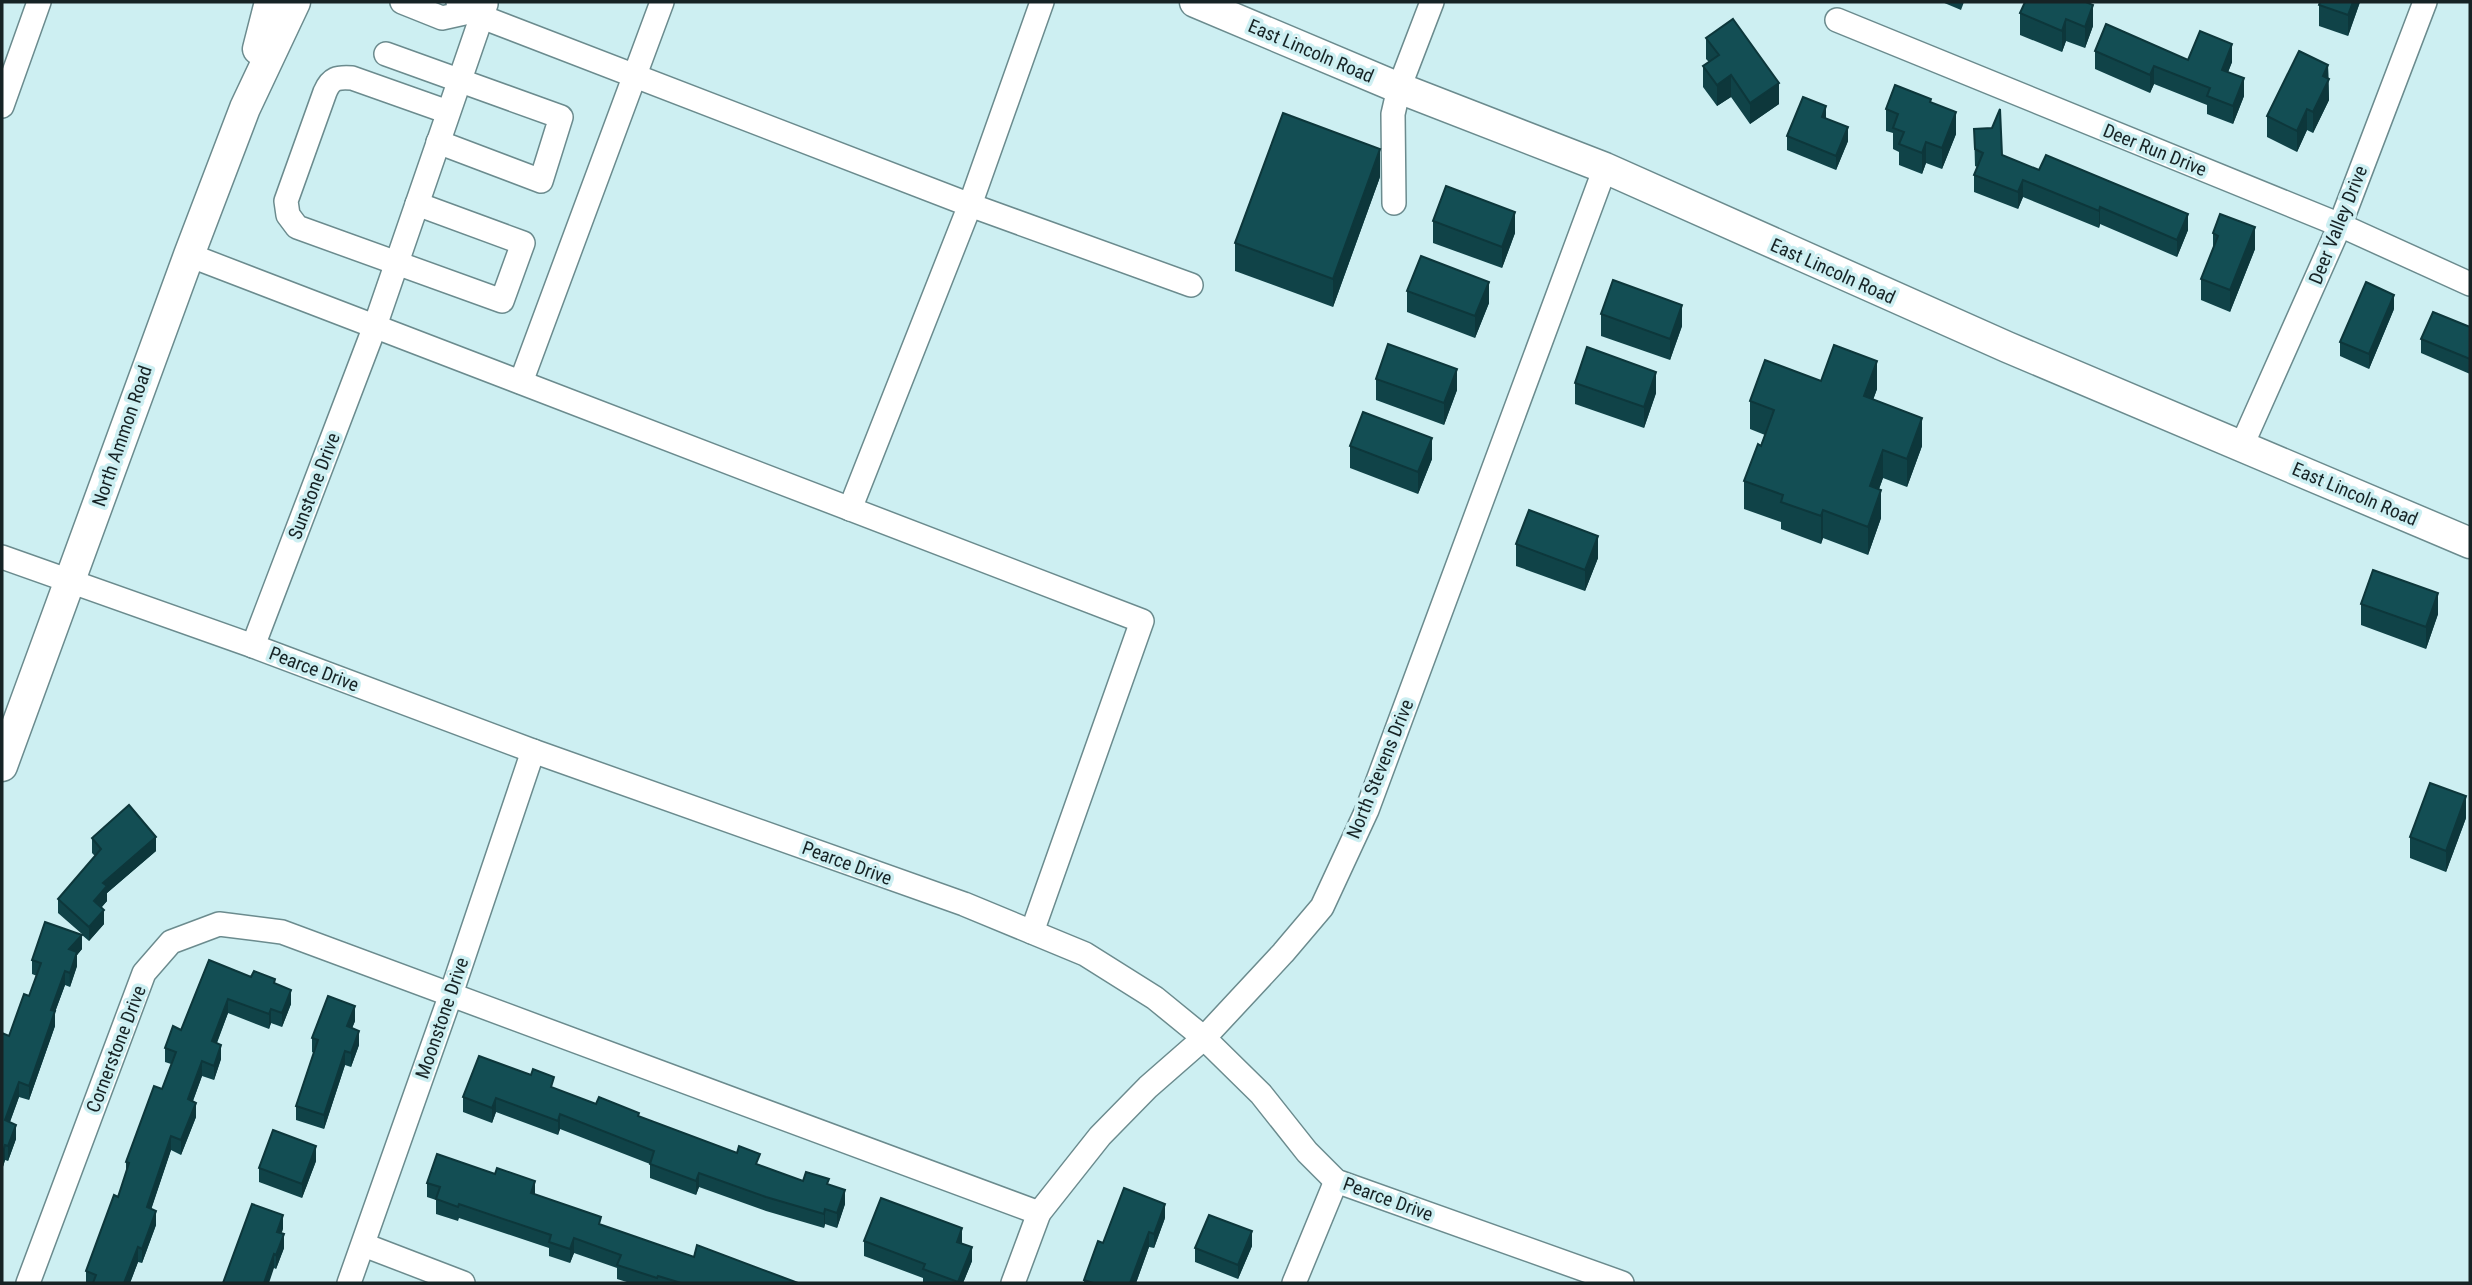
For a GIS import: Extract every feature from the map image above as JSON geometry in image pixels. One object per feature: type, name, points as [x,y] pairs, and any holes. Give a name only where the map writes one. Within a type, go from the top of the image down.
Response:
[{"type":"main road","name":"East Lincoln Road","points":[[1195,2],[1399,88],[1605,168],[1983,336],[2470,543]]},
{"type":"main road","name":"North Ammon Road","points":[[2,766],[71,582],[149,359],[245,107],[290,3]]},
{"type":"street","points":[[2,106],[39,2]]},
{"type":"street","points":[[402,2],[442,18],[474,8],[634,75],[970,205],[1191,285]]},
{"type":"street","points":[[521,382],[662,2]]},
{"type":"street","points":[[850,509],[970,205],[1042,2]]},
{"type":"street","points":[[1394,203],[1393,114],[1399,88],[1432,2]]},
{"type":"street","name":"Deer Valley Drive","points":[[2242,445],[2340,225],[2425,2]]},
{"type":"street","name":"Sunstone Drive","points":[[253,646],[375,326],[459,80],[474,8]]},
{"type":"street","name":"Deer Run Drive","points":[[1838,20],[2340,225],[2470,284]]},
{"type":"street","points":[[386,54],[561,117],[541,181],[438,142]]},
{"type":"street","points":[[417,204],[523,243],[502,301],[297,227],[289,215],[286,201],[324,92],[329,82],[338,77],[352,78],[448,112]]},
{"type":"street","name":"North Stevens Drive","points":[[1013,1283],[1039,1213],[1100,1136],[1204,1038],[1283,953],[1322,906],[1367,810],[1605,168]]},
{"type":"street","points":[[189,255],[1142,621],[1032,932]]},
{"type":"street","name":"Pearce Drive","points":[[2,557],[253,646],[533,751],[964,904],[1085,954],[1155,998],[1204,1038],[1261,1094],[1307,1152],[1336,1181],[1573,1275],[1622,1283]]},
{"type":"street","name":"Moonstone Drive","points":[[349,1283],[533,751]]},
{"type":"street","name":"Cornerstone Drive","points":[[28,1283],[144,974],[171,942],[219,924],[282,932],[1039,1213]]},
{"type":"street","points":[[1294,1283],[1336,1181]]},
{"type":"street","points":[[364,1245],[463,1283]]},
{"type":"building","points":[[2025,2],[2086,2],[2093,5],[2085,27],[2066,19],[2062,31],[2020,13]]},
{"type":"building","points":[[2320,2],[2353,2],[2348,15],[2319,5]]},
{"type":"building","points":[[1733,19],[1779,83],[1750,103],[1731,75],[1717,85],[1703,66],[1719,55],[1706,38]]},
{"type":"building","points":[[2106,24],[2188,60],[2200,31],[2232,44],[2222,70],[2244,78],[2233,106],[2207,96],[2210,88],[2154,66],[2150,75],[2095,51]]},
{"type":"building","points":[[2299,51],[2328,65],[2323,76],[2329,79],[2313,112],[2307,109],[2297,131],[2267,116]]},
{"type":"building","points":[[1895,85],[1956,112],[1942,148],[1926,142],[1922,153],[1899,144],[1904,132],[1893,128],[1898,114],[1886,109]]},
{"type":"building","points":[[1803,97],[1826,106],[1822,117],[1848,127],[1836,156],[1787,136]]},
{"type":"building","points":[[2000,109],[2002,155],[2039,170],[2046,155],[2188,214],[2177,240],[2100,207],[2099,211],[2023,180],[2018,192],[1974,175],[1983,153],[1975,149],[1974,129],[1992,128]]},
{"type":"building","points":[[1283,113],[1380,149],[1333,279],[1235,243]]},
{"type":"building","points":[[1446,186],[1515,212],[1502,247],[1433,221]]},
{"type":"building","points":[[2220,214],[2255,227],[2230,290],[2201,279],[2218,236],[2213,233]]},
{"type":"building","points":[[1421,256],[1489,282],[1475,316],[1407,291]]},
{"type":"building","points":[[1613,280],[1682,305],[1670,339],[1601,314]]},
{"type":"building","points":[[2366,282],[2394,295],[2369,354],[2340,342]]},
{"type":"building","points":[[2433,312],[2470,327],[2470,359],[2421,339]]},
{"type":"building","points":[[1388,344],[1457,369],[1444,403],[1376,379]]},
{"type":"building","points":[[1834,345],[1877,361],[1864,396],[1922,418],[1907,459],[1883,450],[1870,486],[1881,490],[1868,527],[1823,510],[1821,516],[1781,502],[1783,495],[1744,481],[1774,410],[1750,401],[1765,360],[1821,381]]},
{"type":"building","points":[[1587,347],[1656,372],[1644,407],[1575,383]]},
{"type":"building","points":[[1363,412],[1432,438],[1418,472],[1350,446]]},
{"type":"building","points":[[1529,510],[1598,536],[1585,570],[1516,544]]},
{"type":"building","points":[[2373,570],[2438,593],[2426,627],[2361,604]]},
{"type":"building","points":[[2430,783],[2466,796],[2446,851],[2410,837]]},
{"type":"building","points":[[129,805],[156,837],[103,883],[107,886],[94,901],[104,910],[89,927],[58,899],[101,849],[92,838]]},
{"type":"building","points":[[45,922],[82,935],[69,949],[77,952],[70,973],[65,971],[51,1010],[55,1011],[29,1086],[19,1082],[5,1120],[16,1125],[2,1156],[2,1033],[9,1036],[24,994],[29,996],[41,963],[32,960]]},
{"type":"building","points":[[209,960],[251,977],[254,971],[275,979],[274,983],[291,990],[282,1013],[271,1009],[269,1014],[228,999],[212,1041],[221,1045],[214,1066],[202,1061],[188,1099],[196,1103],[181,1140],[171,1136],[147,1207],[156,1211],[142,1249],[138,1247],[124,1283],[93,1283],[96,1275],[86,1271],[114,1195],[118,1197],[129,1163],[126,1162],[154,1086],[162,1089],[176,1052],[165,1048],[173,1026],[181,1030]]},
{"type":"building","points":[[328,996],[355,1006],[347,1026],[359,1031],[351,1053],[345,1051],[324,1115],[296,1106],[318,1040],[312,1038]]},
{"type":"building","points":[[479,1056],[531,1075],[533,1069],[554,1077],[551,1087],[596,1104],[599,1097],[639,1113],[638,1116],[737,1153],[739,1146],[760,1154],[756,1164],[803,1181],[806,1172],[829,1179],[827,1184],[845,1190],[837,1213],[825,1209],[824,1214],[699,1173],[696,1181],[650,1164],[654,1151],[560,1114],[558,1121],[496,1098],[492,1108],[463,1097]]},
{"type":"building","points":[[273,1130],[316,1146],[302,1184],[259,1168]]},
{"type":"building","points":[[437,1154],[495,1174],[497,1168],[535,1181],[531,1193],[601,1217],[599,1224],[694,1257],[697,1245],[798,1283],[681,1283],[617,1265],[621,1255],[574,1238],[570,1249],[549,1242],[551,1235],[436,1199],[440,1187],[427,1183]]},
{"type":"building","points":[[1124,1188],[1165,1204],[1154,1234],[1149,1232],[1130,1283],[1093,1283],[1084,1280],[1098,1241],[1103,1243]]},
{"type":"building","points":[[881,1198],[962,1228],[957,1242],[972,1247],[958,1282],[923,1269],[925,1264],[864,1241]]},
{"type":"building","points":[[252,1204],[283,1215],[277,1232],[284,1234],[264,1283],[223,1283]]},
{"type":"building","points":[[1209,1215],[1252,1231],[1238,1265],[1195,1248]]}]
